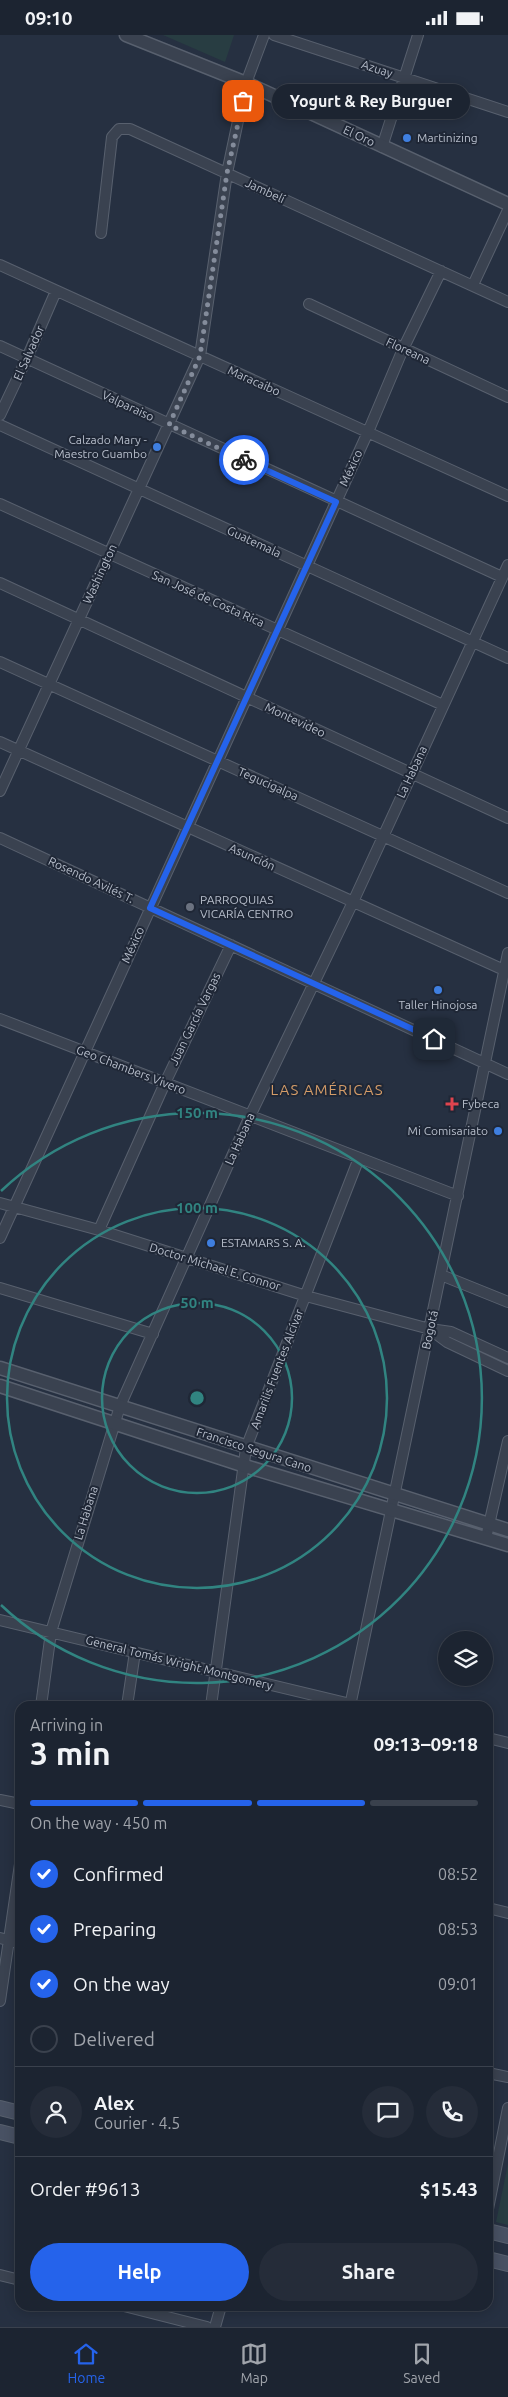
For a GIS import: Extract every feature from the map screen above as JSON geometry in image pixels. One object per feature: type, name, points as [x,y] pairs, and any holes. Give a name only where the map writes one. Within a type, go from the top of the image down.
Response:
[{"type":"main road","points":[[0,2108],[15,2112]]},
{"type":"main road","points":[[0,2132],[15,2136]]},
{"type":"main road","points":[[493,2232],[508,2236]]},
{"type":"main road","points":[[493,2260],[508,2264]]},
{"type":"street","name":"El Oro","points":[[126,35],[246,83],[508,204]]},
{"type":"street","name":"Washington","points":[[0,791],[200,356],[227,173],[246,83],[264,35]]},
{"type":"street","name":"Azuay","points":[[274,35],[508,112]]},
{"type":"street","points":[[382,147],[418,35]]},
{"type":"street","name":"Jambelí","points":[[101,233],[112,137],[119,129],[130,129],[508,301]]},
{"type":"street","points":[[473,285],[508,210]]},
{"type":"street","name":"Maracaibo","points":[[0,265],[508,496]]},
{"type":"street","name":"México","points":[[0,1238],[368,432],[403,349],[441,271]]},
{"type":"street","name":"El Salvador","points":[[0,415],[27,359],[56,291]]},
{"type":"street","name":"Floreana","points":[[309,304],[508,397]]},
{"type":"street","name":"Valparaiso","points":[[0,346],[502,577]]},
{"type":"street","name":"Guatemala","points":[[0,425],[508,658]]},
{"type":"street","name":"San José de Costa Rica","points":[[0,504],[443,705]]},
{"type":"street","name":"La Habana","points":[[42,1701],[51,1632],[113,1423],[250,1116],[353,902],[508,565]]},
{"type":"street","name":"Montevideo","points":[[0,583],[508,818]]},
{"type":"street","name":"Tegucigalpa","points":[[0,662],[508,893]]},
{"type":"street","name":"Asunción","points":[[0,742],[504,970]]},
{"type":"street","name":"Rosendo Avilés T.","points":[[0,839],[508,1074]]},
{"type":"street","name":"Juan García Vargas","points":[[99,1231],[165,1083],[231,945]]},
{"type":"street","name":"Bogotá","points":[[354,1701],[508,953]]},
{"type":"street","name":"Geo Chambers Vivero","points":[[0,1019],[458,1197]]},
{"type":"street","name":"Amarilis Fuentes Alcívar","points":[[212,1701],[246,1448],[358,1158]]},
{"type":"street","name":"Doctor Michael E. Connor","points":[[0,1203],[99,1231],[306,1296],[430,1329],[451,1332],[508,1357]]},
{"type":"street","points":[[442,1275],[508,1302]]},
{"type":"street","points":[[0,1287],[152,1334]]},
{"type":"street","name":"Doctor Michael E. Connor","points":[[430,1329],[447,1342],[508,1371]]},
{"type":"street","name":"Francisco Segura Cano","points":[[0,1368],[396,1496],[508,1530]]},
{"type":"street","name":"Francisco Segura Cano","points":[[0,1386],[244,1466],[508,1545]]},
{"type":"street","points":[[486,1538],[508,1441]]},
{"type":"street","name":"General Tomás Wright Montgomery","points":[[0,1620],[333,1701]]},
{"type":"street","points":[[128,1701],[135,1652]]},
{"type":"street","points":[[493,1739],[508,1743]]},
{"type":"street","points":[[0,1800],[15,1803]]},
{"type":"street","points":[[0,2001],[4,1939],[15,1887]]},
{"type":"street","points":[[493,1910],[508,1913]]},
{"type":"street","points":[[493,2074],[508,2077]]},
{"type":"street","points":[[493,2184],[508,2107]]},
{"type":"street","points":[[0,2275],[15,2279]]},
{"type":"street","points":[[144,2311],[207,2327]]},
{"type":"street","points":[[215,2327],[220,2311]]},
{"type":"green space","points":[[163,35],[234,35],[225,62]]},
{"type":"green space","points":[[508,2164],[508,2225],[496,2222]]},
{"type":"way so far","points":[[243,101],[227,173],[200,356],[169,425],[244,460]]},
{"type":"place","name":"Yogurt & Rey Burguer","points":[[243,101]]},
{"type":"place","name":"Martinizing","points":[[407,138]]},
{"type":"place","name":"Calzado Mary - Maestro Guambo","points":[[157,447]]},
{"type":"place","name":"PARROQUIAS VICARÍA CENTRO","points":[[190,907]]},
{"type":"place","name":"Taller Hinojosa","points":[[438,990]]},
{"type":"place","name":"Fybeca","points":[[452,1104]]},
{"type":"place","name":"Mi Comisariato","points":[[498,1131]]},
{"type":"place","name":"ESTAMARS S. A.","points":[[211,1243]]},
{"type":"district","name":"LAS AMÉRICAS","points":[[327,1090]]},
{"type":"route","points":[[244,460],[336,502],[150,908],[434,1039]]}]
